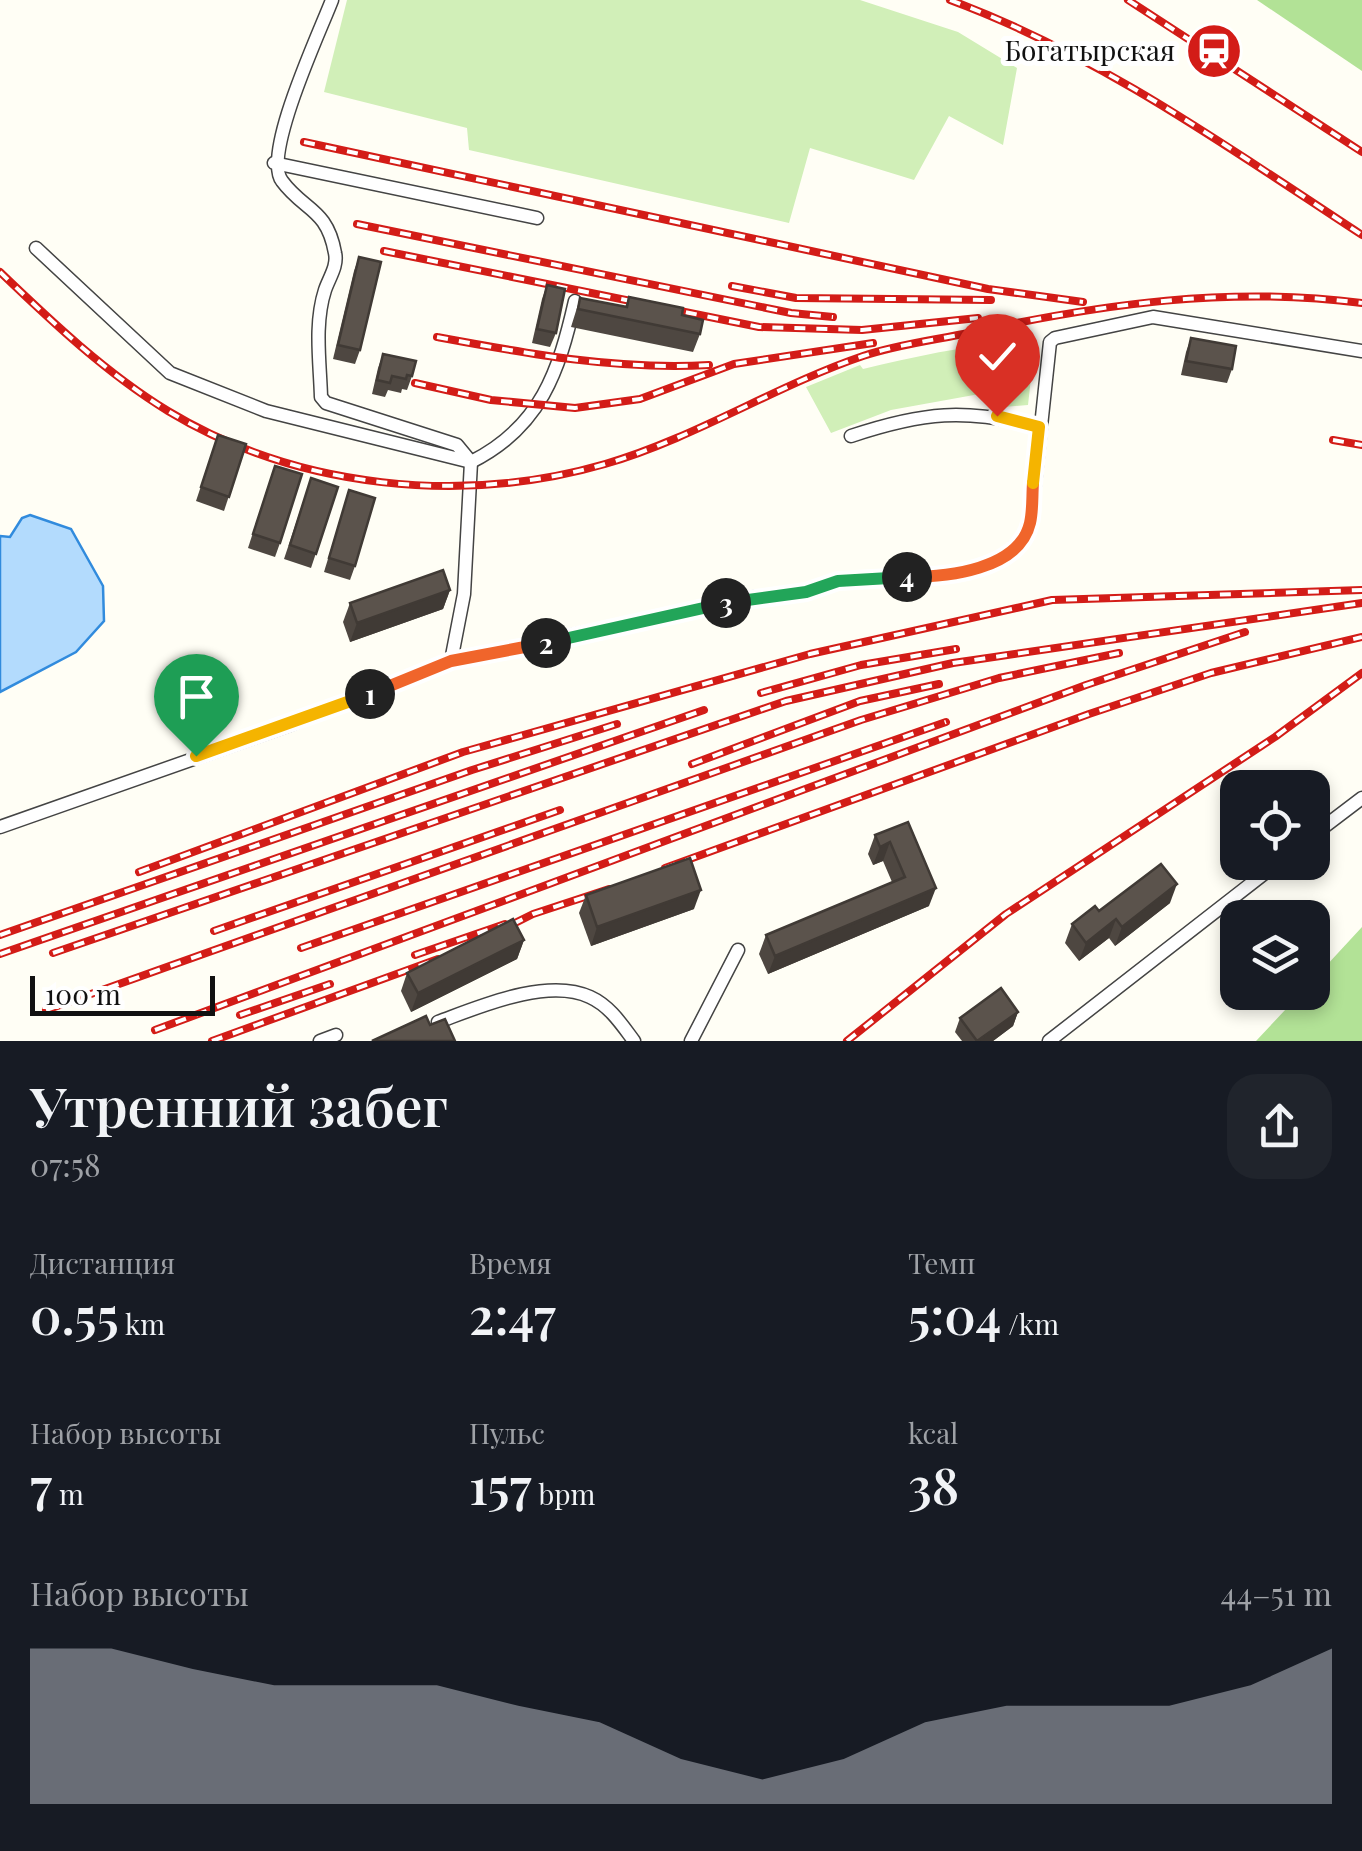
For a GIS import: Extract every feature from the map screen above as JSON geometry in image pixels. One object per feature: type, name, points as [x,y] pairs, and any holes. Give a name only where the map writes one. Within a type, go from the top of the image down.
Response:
[{"type":"street","points":[[332,0],[281,128],[274,163],[283,183],[307,201],[330,228],[337,260],[319,314],[321,397],[326,403],[456,444],[471,462],[464,594],[451,661]]},
{"type":"street","points":[[274,163],[537,218]]},
{"type":"street","points":[[36,248],[170,372],[266,411],[471,462],[503,440],[547,390],[560,368],[575,301]]},
{"type":"street","points":[[0,827],[287,726],[451,661],[747,598],[806,592],[838,581],[918,577],[1000,560],[1029,528],[1050,342],[1055,338],[1153,318],[1362,350]]},
{"type":"street","points":[[851,436],[908,417],[962,412],[1039,427]]},
{"type":"street","points":[[1330,822],[1362,798]]},
{"type":"street","points":[[1049,1041],[1255,880]]},
{"type":"street","points":[[692,1041],[738,950]]},
{"type":"street","points":[[438,1022],[512,995],[587,994],[608,1008],[634,1041]]},
{"type":"street","points":[[320,1041],[336,1035]]},
{"type":"green space","points":[[347,0],[860,0],[958,32],[1017,68],[1003,145],[949,116],[914,180],[810,148],[789,223],[469,150],[467,128],[324,92]]},
{"type":"green space","points":[[1257,0],[1362,0],[1362,71]]},
{"type":"green space","points":[[1035,342],[1028,405],[993,408],[985,393],[891,410],[831,433],[806,387],[860,365],[863,369],[969,348]]},
{"type":"green space","points":[[1362,927],[1362,1041],[1256,1041],[1285,1010],[1330,1010],[1330,962]]},
{"type":"water","points":[[30,515],[71,529],[103,586],[104,621],[76,652],[0,692],[0,536],[10,537],[22,518]]},
{"type":"building","points":[[359,257],[381,262],[360,350],[338,345]]},
{"type":"building","points":[[547,285],[565,289],[556,333],[537,329]]},
{"type":"building","points":[[629,297],[683,308],[682,315],[703,320],[700,334],[578,309],[580,298],[627,307]]},
{"type":"building","points":[[1191,338],[1236,346],[1232,369],[1186,361]]},
{"type":"building","points":[[383,354],[416,361],[412,376],[392,376],[390,383],[377,380]]},
{"type":"building","points":[[218,435],[246,444],[229,497],[201,487]]},
{"type":"building","points":[[275,466],[302,474],[280,543],[253,534]]},
{"type":"building","points":[[311,478],[338,487],[316,554],[290,545]]},
{"type":"building","points":[[349,490],[375,498],[355,566],[329,558]]},
{"type":"building","points":[[443,570],[450,590],[357,623],[350,603]]},
{"type":"building","points":[[908,822],[936,888],[775,956],[766,935],[905,877],[890,842],[880,847],[875,835]]},
{"type":"building","points":[[690,858],[701,890],[597,927],[586,895]]},
{"type":"building","points":[[1161,864],[1177,884],[1122,927],[1116,919],[1086,943],[1072,924],[1095,906],[1099,911]]},
{"type":"building","points":[[513,919],[524,940],[418,993],[407,973]]},
{"type":"building","points":[[1001,988],[1018,1012],[977,1041],[960,1018]]},
{"type":"building","points":[[426,1016],[430,1025],[445,1019],[455,1041],[372,1041]]},
{"type":"railway","points":[[950,0],[1005,22],[1111,76],[1362,235]]},
{"type":"railway","points":[[1128,0],[1362,152]]},
{"type":"railway","points":[[304,142],[988,289],[1083,302]]},
{"type":"railway","points":[[357,224],[791,313],[833,317]]},
{"type":"railway","points":[[384,251],[759,327],[862,330],[978,318]]},
{"type":"railway","points":[[0,272],[101,364],[168,411],[218,437],[271,458],[326,473],[438,486],[551,477],[605,464],[671,440],[830,368],[918,342],[1070,313],[1166,301],[1264,296],[1362,303]]},
{"type":"railway","points":[[732,286],[796,298],[991,300]]},
{"type":"railway","points":[[437,337],[606,363],[709,365]]},
{"type":"railway","points":[[415,383],[491,400],[575,408],[640,399],[734,364],[873,343]]},
{"type":"railway","points":[[1333,440],[1362,445]]},
{"type":"railway","points":[[139,872],[463,752],[810,654],[1052,600],[1362,590]]},
{"type":"railway","points":[[53,953],[786,701],[953,663],[1362,603]]},
{"type":"railway","points":[[155,1030],[1086,685],[1245,632]]},
{"type":"railway","points":[[665,868],[1211,673],[1362,637]]},
{"type":"railway","points":[[761,693],[861,665],[956,649]]},
{"type":"railway","points":[[46,1010],[861,720],[999,678],[1119,653]]},
{"type":"railway","points":[[847,1041],[1006,914],[1275,737],[1362,673]]},
{"type":"railway","points":[[692,764],[860,701],[939,684]]},
{"type":"railway","points":[[0,954],[704,710]]},
{"type":"railway","points":[[301,948],[946,722]]},
{"type":"railway","points":[[0,935],[472,770],[617,724]]},
{"type":"railway","points":[[214,931],[560,810]]},
{"type":"railway","points":[[493,934],[533,914],[609,889]]},
{"type":"railway","points":[[415,955],[505,924]]},
{"type":"railway","points":[[212,1041],[438,959]]},
{"type":"railway","points":[[240,1015],[330,984]]},
{"type":"place","name":"Богатырская","points":[[1214,51]]},
{"type":"route","points":[[196,756],[287,726],[451,661],[492,656],[747,598],[806,592],[838,581],[872,576],[918,577],[1000,560],[1029,528],[1039,427],[997,416]]}]
